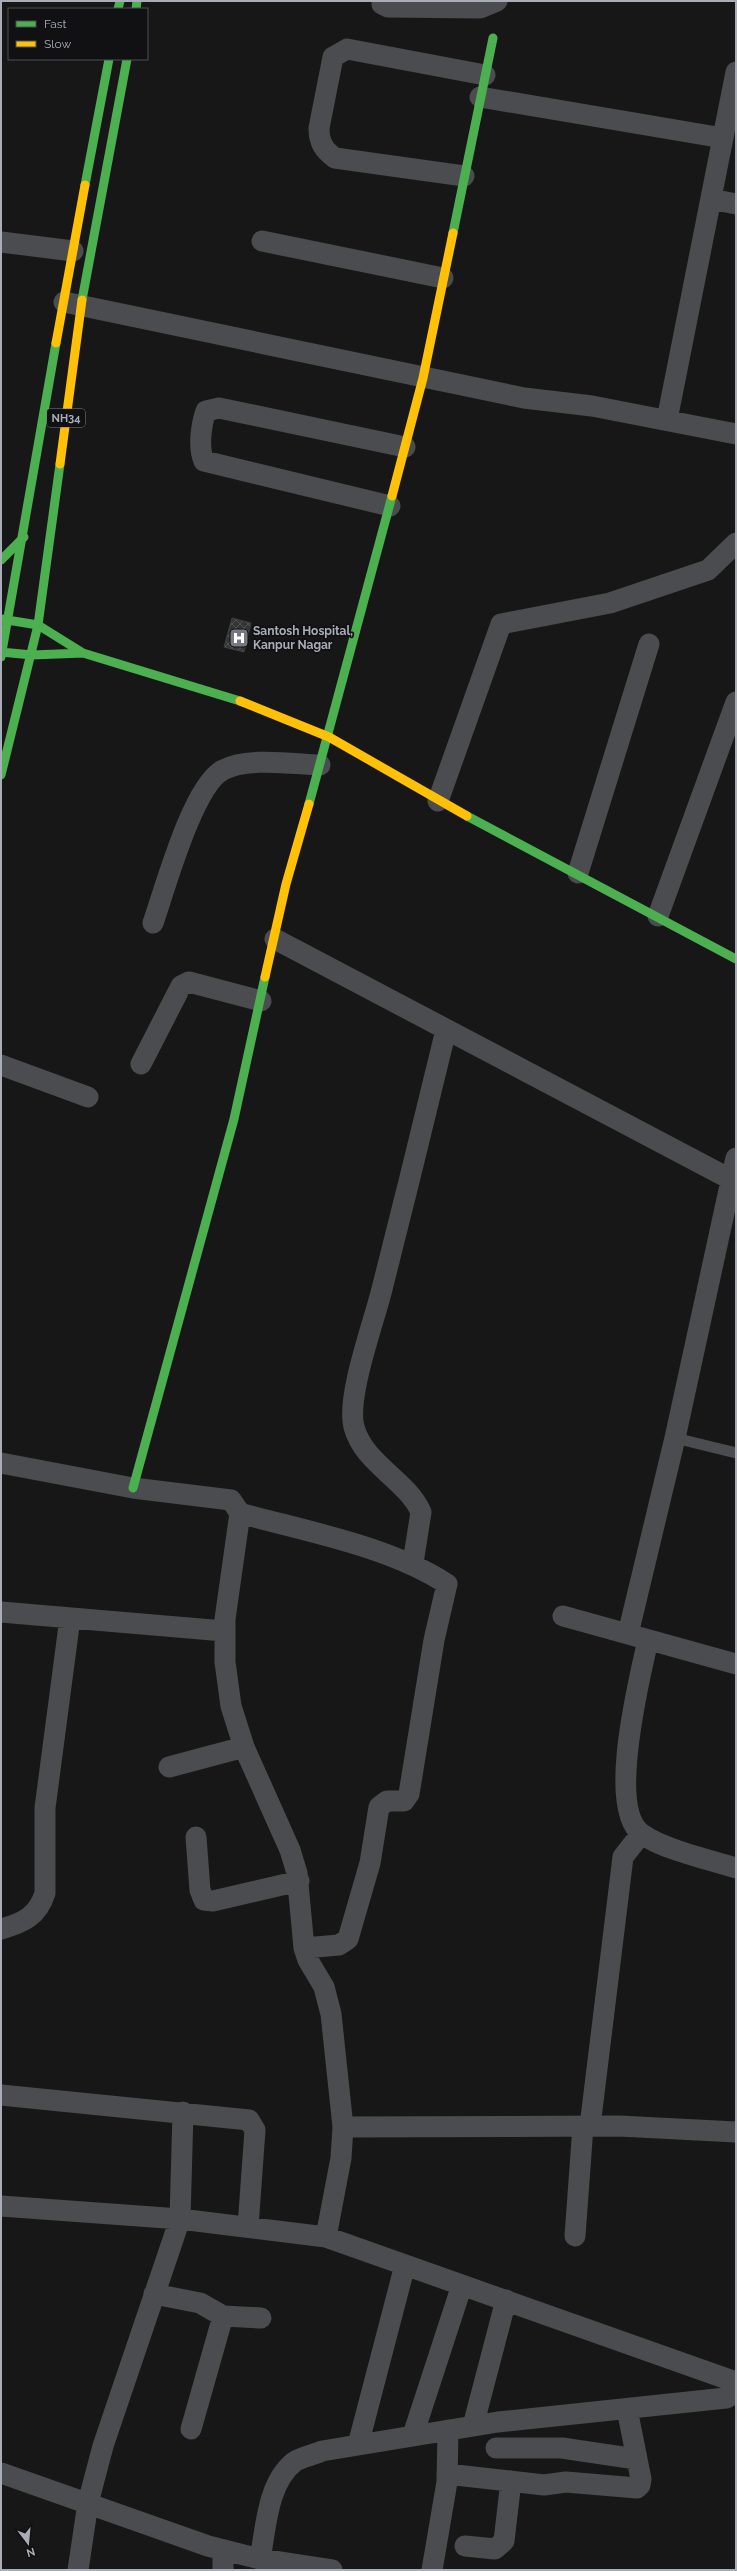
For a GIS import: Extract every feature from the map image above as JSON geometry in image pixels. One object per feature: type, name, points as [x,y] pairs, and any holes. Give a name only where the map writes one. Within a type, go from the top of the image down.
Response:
[{"type":"main road","points":[[133,1488],[234,1119],[286,884],[329,737],[423,378],[492,38]]},
{"type":"main road","name":"NH34","points":[[1,776],[32,655],[38,625],[72,304],[73,251],[109,60]]},
{"type":"main road","name":"NH34","points":[[1,654],[4,620],[24,537],[72,304],[127,60]]},
{"type":"main road","points":[[1,560],[24,537]]},
{"type":"main road","points":[[4,620],[38,625],[83,653],[232,698],[329,737],[438,801],[578,873],[736,959]]},
{"type":"main road","points":[[1,654],[32,655],[83,653]]},
{"type":"street","points":[[382,1],[388,7],[480,8],[497,1]]},
{"type":"street","points":[[464,176],[336,158],[326,151],[319,139],[319,128],[333,57],[347,49],[485,75]]},
{"type":"street","points":[[667,420],[711,199],[726,147],[736,72]]},
{"type":"street","points":[[480,97],[726,147]]},
{"type":"street","points":[[711,199],[736,204]]},
{"type":"street","points":[[262,241],[443,278]]},
{"type":"street","points":[[1,242],[73,251]]},
{"type":"street","points":[[72,304],[524,398],[592,406],[736,434]]},
{"type":"street","points":[[390,506],[213,466],[204,461],[200,454],[203,420],[206,411],[219,408],[405,447]]},
{"type":"street","points":[[438,801],[501,624],[610,603],[701,573],[708,570],[736,543]]},
{"type":"street","points":[[578,873],[649,644]]},
{"type":"street","points":[[658,916],[736,702]]},
{"type":"street","points":[[153,922],[196,804],[208,785],[223,770],[250,763],[320,765]]},
{"type":"street","points":[[275,939],[734,1181]]},
{"type":"street","points":[[141,1064],[181,986],[189,982],[261,1001]]},
{"type":"street","points":[[412,1563],[421,1512],[410,1496],[362,1446],[354,1426],[352,1403],[446,1030]]},
{"type":"street","points":[[1,1065],[88,1097]]},
{"type":"street","points":[[628,1634],[734,1181],[736,1158]]},
{"type":"street","points":[[1,1463],[133,1488],[231,1500],[240,1513],[412,1563],[447,1584],[434,1640],[409,1794],[404,1801],[387,1802],[379,1807],[370,1863],[348,1939],[339,1945],[304,1948]]},
{"type":"street","points":[[240,1513],[224,1631],[225,1662],[231,1706],[244,1747],[290,1850],[299,1881],[304,1948],[308,1960],[328,1999],[344,2127],[341,2158],[326,2237]]},
{"type":"street","points":[[1,1612],[224,1631]]},
{"type":"street","points":[[563,1616],[736,1664]]},
{"type":"street","points":[[1,1929],[17,1925],[33,1915],[41,1906],[45,1893],[45,1808],[70,1618]]},
{"type":"street","points":[[648,1640],[630,1722],[627,1750],[630,1816],[641,1834],[654,1841],[736,1868]]},
{"type":"street","points":[[169,1767],[244,1747]]},
{"type":"street","points":[[575,2236],[586,2126],[623,1857],[641,1834]]},
{"type":"street","points":[[196,1836],[200,1890],[204,1900],[213,1901],[299,1881]]},
{"type":"street","points":[[1,2095],[183,2112],[249,2120],[255,2127],[248,2227]]},
{"type":"street","points":[[78,2570],[88,2502],[103,2446],[180,2219],[183,2112]]},
{"type":"street","points":[[344,2127],[586,2126],[736,2132]]},
{"type":"street","points":[[1,2206],[180,2219],[326,2237],[736,2382]]},
{"type":"street","points":[[358,2445],[406,2265]]},
{"type":"street","points":[[413,2435],[462,2284]]},
{"type":"street","points":[[154,2294],[200,2303],[223,2316],[261,2318]]},
{"type":"street","points":[[473,2426],[506,2300]]},
{"type":"street","points":[[191,2429],[223,2316]]},
{"type":"street","points":[[260,2559],[273,2492],[285,2471],[295,2461],[322,2452],[413,2435],[498,2422],[726,2398],[736,2393]]},
{"type":"street","points":[[447,2474],[544,2485],[566,2482],[637,2488],[640,2486],[641,2479],[627,2409]]},
{"type":"street","points":[[465,2546],[495,2549],[504,2541],[502,2480],[496,2448],[498,2422]]},
{"type":"street","points":[[432,2570],[447,2474],[448,2430]]},
{"type":"street","points":[[496,2448],[562,2448],[636,2459]]},
{"type":"street","points":[[1,2473],[88,2502],[223,2560],[260,2559],[332,2570]]},
{"type":"lane","points":[[675,1438],[736,1453]]},
{"type":"building","points":[[232,618],[251,623],[244,652],[224,647]]},
{"type":"traffic: fast","points":[[118,8],[120,1]]},
{"type":"traffic: fast","points":[[136,8],[137,1]]},
{"type":"traffic: fast","points":[[453,233],[493,38]]},
{"type":"traffic: fast","points":[[85,185],[109,60]]},
{"type":"traffic: fast","points":[[82,300],[127,60]]},
{"type":"traffic: fast","points":[[1,657],[56,343]]},
{"type":"traffic: fast","points":[[1,775],[38,625],[60,464]]},
{"type":"traffic: fast","points":[[309,804],[392,496]]},
{"type":"traffic: fast","points":[[1,560],[24,537]]},
{"type":"traffic: fast","points":[[1,619],[38,625],[83,653]]},
{"type":"traffic: fast","points":[[1,652],[32,655],[83,653],[240,701]]},
{"type":"traffic: fast","points":[[467,816],[736,959]]},
{"type":"traffic: fast","points":[[133,1488],[234,1119],[265,977]]},
{"type":"traffic: slow","points":[[56,343],[85,185]]},
{"type":"traffic: slow","points":[[392,496],[423,378],[453,233]]},
{"type":"traffic: slow","points":[[60,464],[82,300]]},
{"type":"traffic: slow","points":[[240,701],[329,737],[467,816]]},
{"type":"traffic: slow","points":[[265,977],[286,884],[309,804]]},
{"type":"place","name":"Santosh Hospital, Kanpur Nagar","points":[[239,638]]}]
